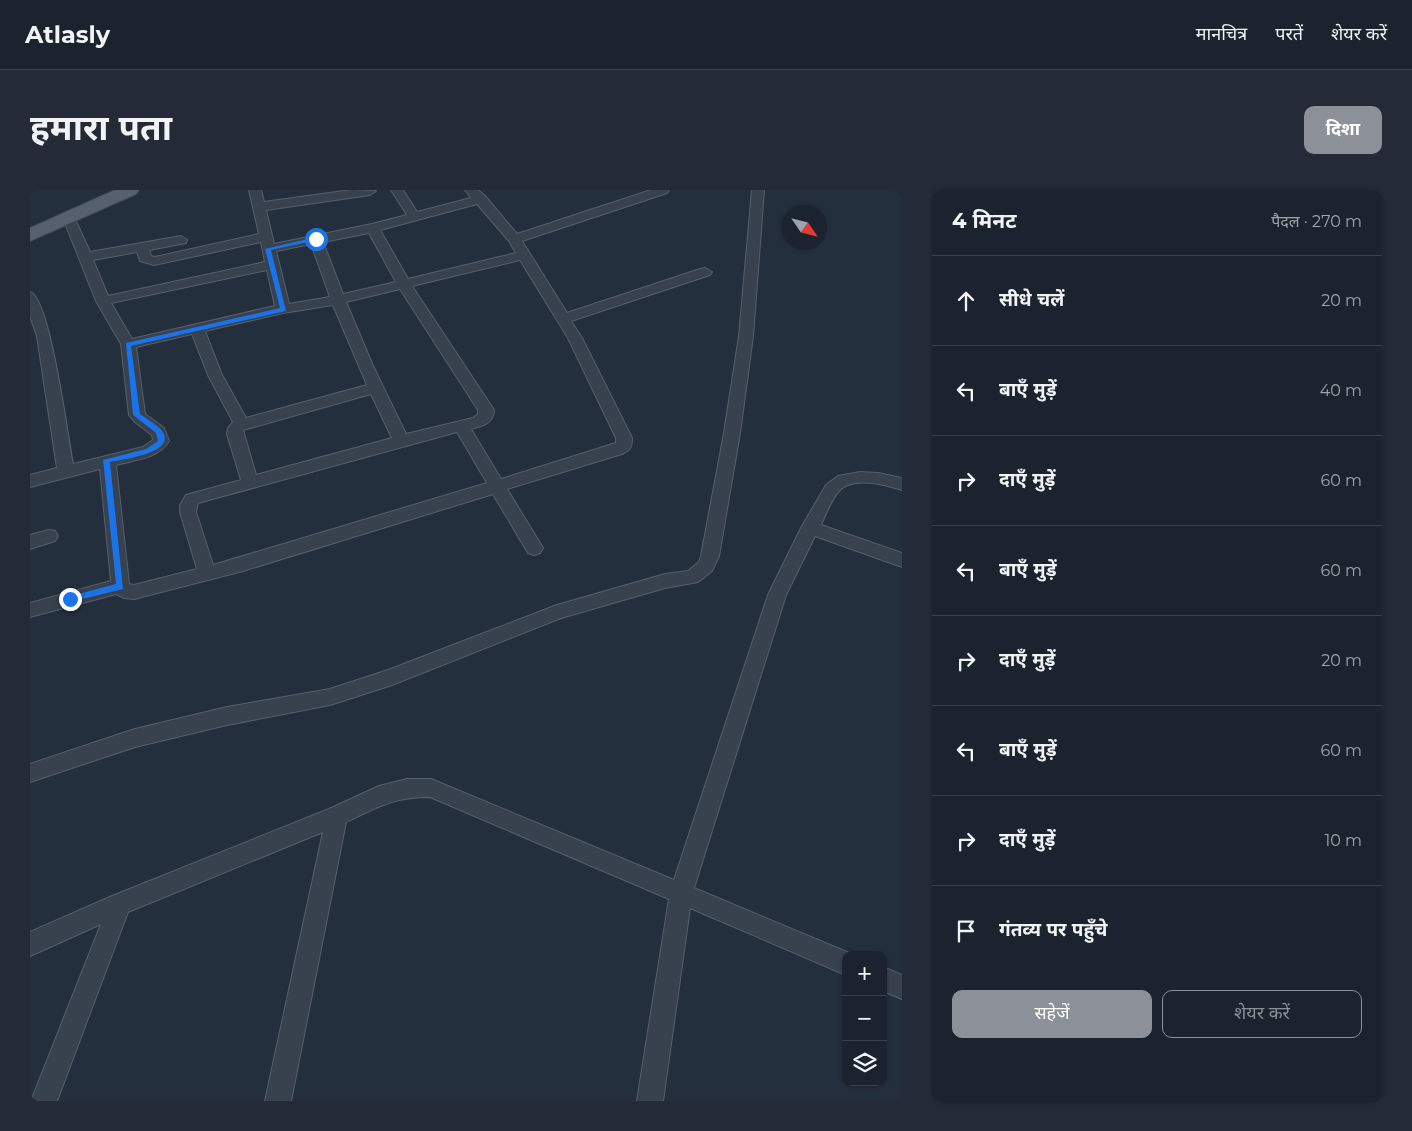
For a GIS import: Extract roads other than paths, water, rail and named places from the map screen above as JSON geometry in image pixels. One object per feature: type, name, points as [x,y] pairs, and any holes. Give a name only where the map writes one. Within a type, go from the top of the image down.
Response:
[{"type":"main road","points":[[30,226],[109,190]]},
{"type":"main road","points":[[30,235],[130,190]]},
{"type":"street","points":[[255,190],[271,264],[284,309]]},
{"type":"street","points":[[397,190],[414,217]]},
{"type":"street","points":[[514,239],[663,190]]},
{"type":"street","points":[[30,773],[135,738],[227,716],[330,698],[392,677],[557,612],[665,581],[692,577],[699,574],[706,566],[710,556],[732,433],[746,336],[758,190]]},
{"type":"street","points":[[258,207],[370,191]]},
{"type":"street","points":[[107,460],[120,586],[124,591],[134,592],[207,573],[499,487],[624,446],[624,438],[579,344],[514,239],[476,195],[414,217],[373,228],[316,239],[266,243],[154,261],[145,258],[142,247]]},
{"type":"street","points":[[30,481],[148,451],[157,446],[161,441],[161,435],[158,431],[137,415],[128,344],[103,301],[69,218]]},
{"type":"street","points":[[207,573],[188,512],[188,505],[192,499],[461,426],[486,416],[486,410],[404,284],[373,228]]},
{"type":"street","points":[[316,239],[337,300],[374,388],[401,441]]},
{"type":"street","points":[[85,257],[181,240]]},
{"type":"street","points":[[128,344],[284,309],[337,300],[523,255]]},
{"type":"street","points":[[103,301],[271,264]]},
{"type":"street","points":[[563,319],[705,272]]},
{"type":"street","points":[[30,296],[33,315],[44,336],[66,473]]},
{"type":"street","points":[[198,329],[215,375],[242,424]]},
{"type":"street","points":[[250,482],[235,434],[236,428],[242,424],[374,388]]},
{"type":"street","points":[[461,426],[534,548]]},
{"type":"street","points":[[650,1101],[681,893],[777,595],[810,528],[835,484],[847,479],[870,478],[902,484]]},
{"type":"street","points":[[810,528],[902,560]]},
{"type":"street","points":[[30,542],[49,536]]},
{"type":"street","points":[[30,610],[120,586]]},
{"type":"street","points":[[30,944],[120,904],[337,816],[386,793],[407,788],[431,788],[842,961]]},
{"type":"street","points":[[278,1101],[337,816]]},
{"type":"street","points":[[44,1101],[120,904]]},
{"type":"street","points":[[887,981],[902,987]]}]
